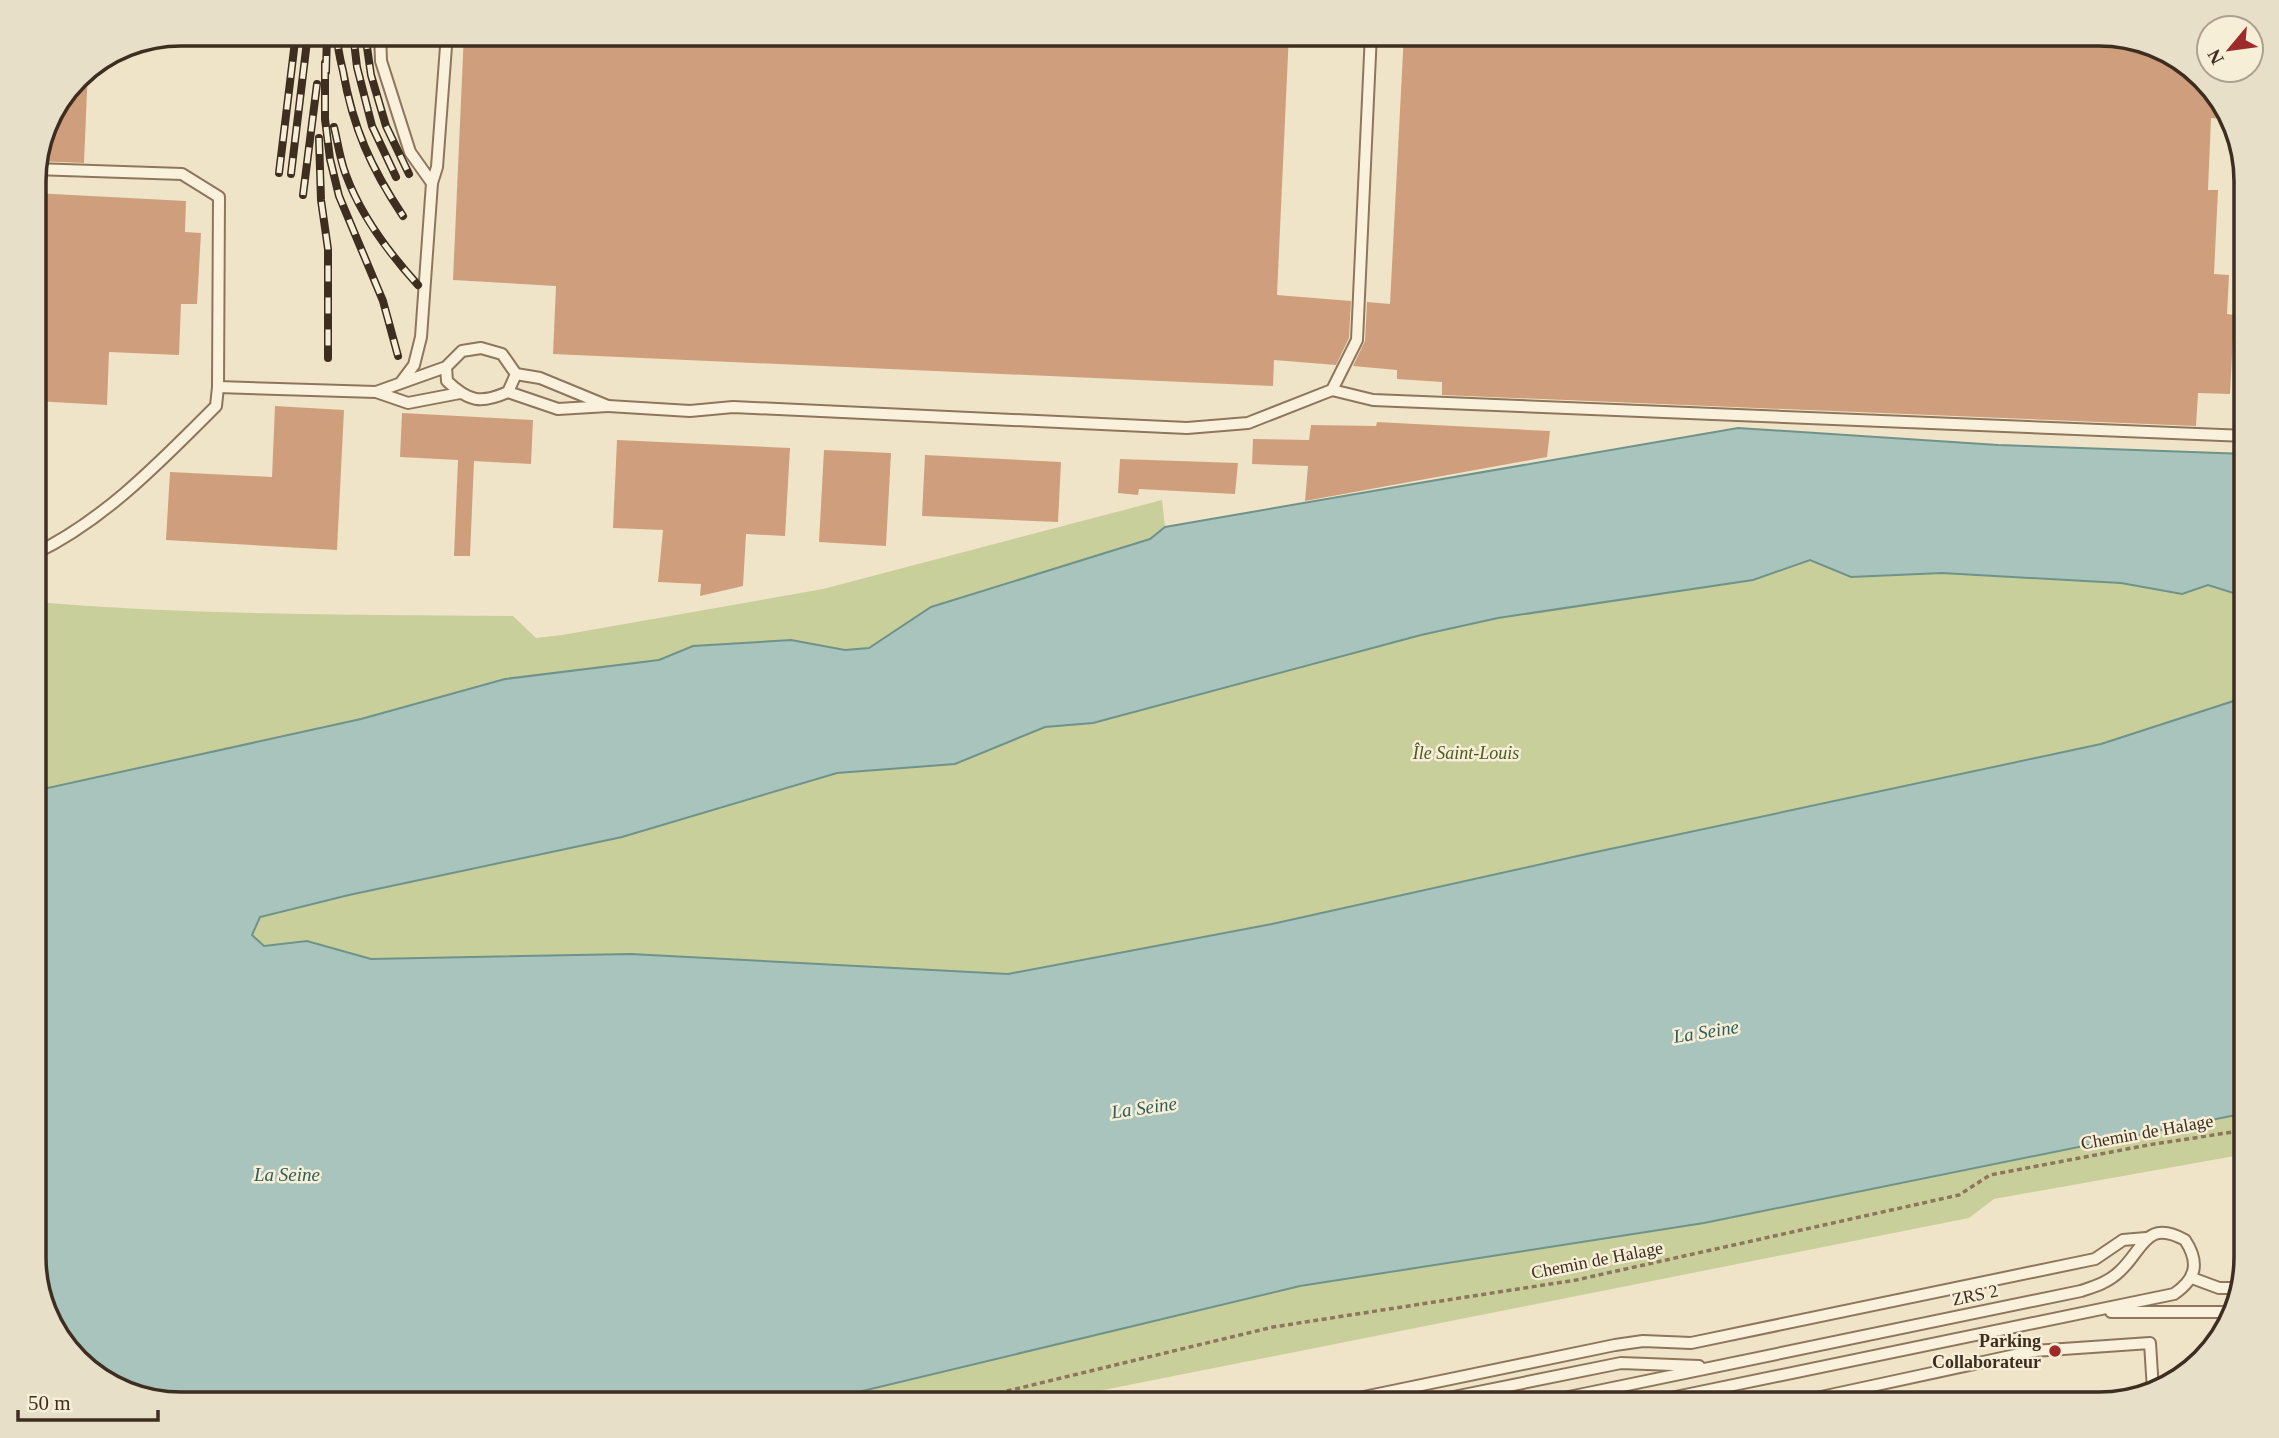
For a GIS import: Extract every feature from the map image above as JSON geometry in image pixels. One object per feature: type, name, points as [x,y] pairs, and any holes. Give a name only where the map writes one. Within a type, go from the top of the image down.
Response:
[{"type":"lane","points":[[380,46],[381,61],[410,152],[432,183]]},
{"type":"lane","points":[[401,382],[414,365],[421,337],[432,183],[437,167],[446,46]]},
{"type":"lane","points":[[1332,390],[1357,340],[1370,46]]},
{"type":"lane","points":[[46,169],[182,174],[219,197],[216,406],[144,478],[93,517],[46,546]]},
{"type":"lane","points":[[376,393],[446,367],[462,351],[481,348],[502,354],[516,374],[540,378],[608,406]]},
{"type":"lane","points":[[446,367],[447,381],[460,393],[472,399],[490,400],[508,392],[516,374]]},
{"type":"lane","points":[[218,387],[376,393],[408,403],[460,393]]},
{"type":"lane","points":[[508,392],[558,409],[608,406],[690,411],[733,407],[1187,428],[1248,423],[1332,390],[1373,400],[2234,436]]},
{"type":"lane","points":[[1388,1392],[1615,1345],[1643,1341],[1691,1343],[2095,1259],[2123,1241],[2146,1238],[2154,1234],[2166,1233],[2185,1240],[2194,1259],[2192,1278],[2174,1294],[1700,1392]]},
{"type":"lane","name":"ZRS 2","points":[[1592,1392],[2081,1291],[2111,1279],[2127,1264],[2146,1238]]},
{"type":"lane","points":[[2192,1278],[2230,1289]]},
{"type":"lane","points":[[2087,1312],[2222,1312]]},
{"type":"lane","points":[[1844,1392],[2034,1351],[2150,1343],[2152,1381]]},
{"type":"lane","name":"ZRS 2","points":[[1478,1392],[1621,1363],[1712,1367]]},
{"type":"path","name":"Chemin de Halage","points":[[1003,1392],[1273,1327],[1576,1280],[1959,1195],[1990,1175],[2234,1132]]},
{"type":"green space","points":[[1162,500],[1165,527],[1152,538],[931,607],[869,648],[845,650],[791,640],[693,646],[659,660],[505,679],[361,719],[46,788],[46,603],[213,612],[513,616],[536,638],[823,589]]},
{"type":"green space","name":"Île Saint-Louis","points":[[1810,560],[1851,577],[1942,573],[2121,583],[2182,594],[2208,585],[2234,593],[2234,701],[2101,744],[1272,924],[1008,974],[631,954],[371,959],[307,941],[264,946],[252,935],[260,917],[349,895],[622,837],[837,773],[955,764],[1045,727],[1093,723],[1421,635],[1498,618],[1753,580]]},
{"type":"green space","points":[[2234,1115],[2234,1156],[1994,1199],[1969,1218],[1093,1392],[858,1392],[1300,1286],[1704,1223]]},
{"type":"water","name":"La Seine","points":[[1738,428],[1998,445],[2234,454],[2234,593],[2208,585],[2182,594],[2121,583],[1942,573],[1851,577],[1810,560],[1753,580],[1498,618],[1421,635],[1093,723],[1045,727],[955,764],[837,773],[622,837],[349,895],[260,917],[252,935],[264,946],[307,941],[371,959],[631,954],[1008,974],[1272,924],[2101,744],[2234,701],[2234,1115],[1704,1223],[1300,1286],[858,1392],[163,1391],[145,1388],[105,1370],[79,1347],[68,1333],[50,1293],[46,1267],[46,788],[361,719],[505,679],[659,660],[693,646],[791,640],[845,650],[869,648],[931,607],[1150,539],[1165,527]]},
{"type":"building","points":[[463,46],[1288,46],[1277,295],[1351,301],[1349,338],[1336,365],[1274,360],[1273,386],[553,354],[556,286],[453,280]]},
{"type":"building","points":[[1403,46],[2116,47],[2142,53],[2174,68],[2200,91],[2219,119],[2211,118],[2208,190],[2218,190],[2214,274],[2229,275],[2227,314],[2234,315],[2230,394],[2198,393],[2196,426],[1442,395],[1442,382],[1397,379],[1397,370],[1353,366],[1365,341],[1367,302],[1390,304]]},
{"type":"building","points":[[87,83],[84,163],[47,161],[59,121],[73,98]]},
{"type":"building","points":[[46,194],[186,201],[185,232],[201,233],[197,304],[181,304],[179,355],[109,352],[107,405],[46,402]]},
{"type":"building","points":[[275,406],[344,410],[337,550],[166,540],[170,472],[272,477]]},
{"type":"building","points":[[402,413],[533,420],[531,464],[474,461],[470,556],[454,556],[458,460],[400,457]]},
{"type":"building","points":[[1377,422],[1550,431],[1547,457],[1305,501],[1308,466],[1252,464],[1253,439],[1309,440],[1311,425],[1376,426]]},
{"type":"building","points":[[617,440],[790,448],[785,536],[746,534],[743,586],[700,596],[701,584],[658,582],[663,530],[613,528]]},
{"type":"building","points":[[824,450],[891,453],[886,546],[819,542]]},
{"type":"building","points":[[925,455],[1061,462],[1058,522],[922,516]]},
{"type":"building","points":[[1120,459],[1238,463],[1235,494],[1139,489],[1138,495],[1118,493]]},
{"type":"railway","points":[[279,173],[294,46]]},
{"type":"railway","points":[[291,174],[306,46]]},
{"type":"railway","points":[[326,72],[327,46]]},
{"type":"railway","points":[[338,46],[347,92],[358,129],[373,164],[403,216]]},
{"type":"railway","points":[[355,46],[372,126],[396,177]]},
{"type":"railway","points":[[367,46],[371,75],[386,126],[409,174]]},
{"type":"railway","points":[[325,63],[325,119],[330,159],[339,196],[383,301],[398,356]]},
{"type":"railway","points":[[303,195],[317,84]]},
{"type":"railway","points":[[334,127],[352,190],[386,247],[418,285]]},
{"type":"railway","points":[[319,138],[321,200],[328,249],[328,358]]},
{"type":"place","name":"Parking Collaborateur","points":[[2055,1351]]}]
